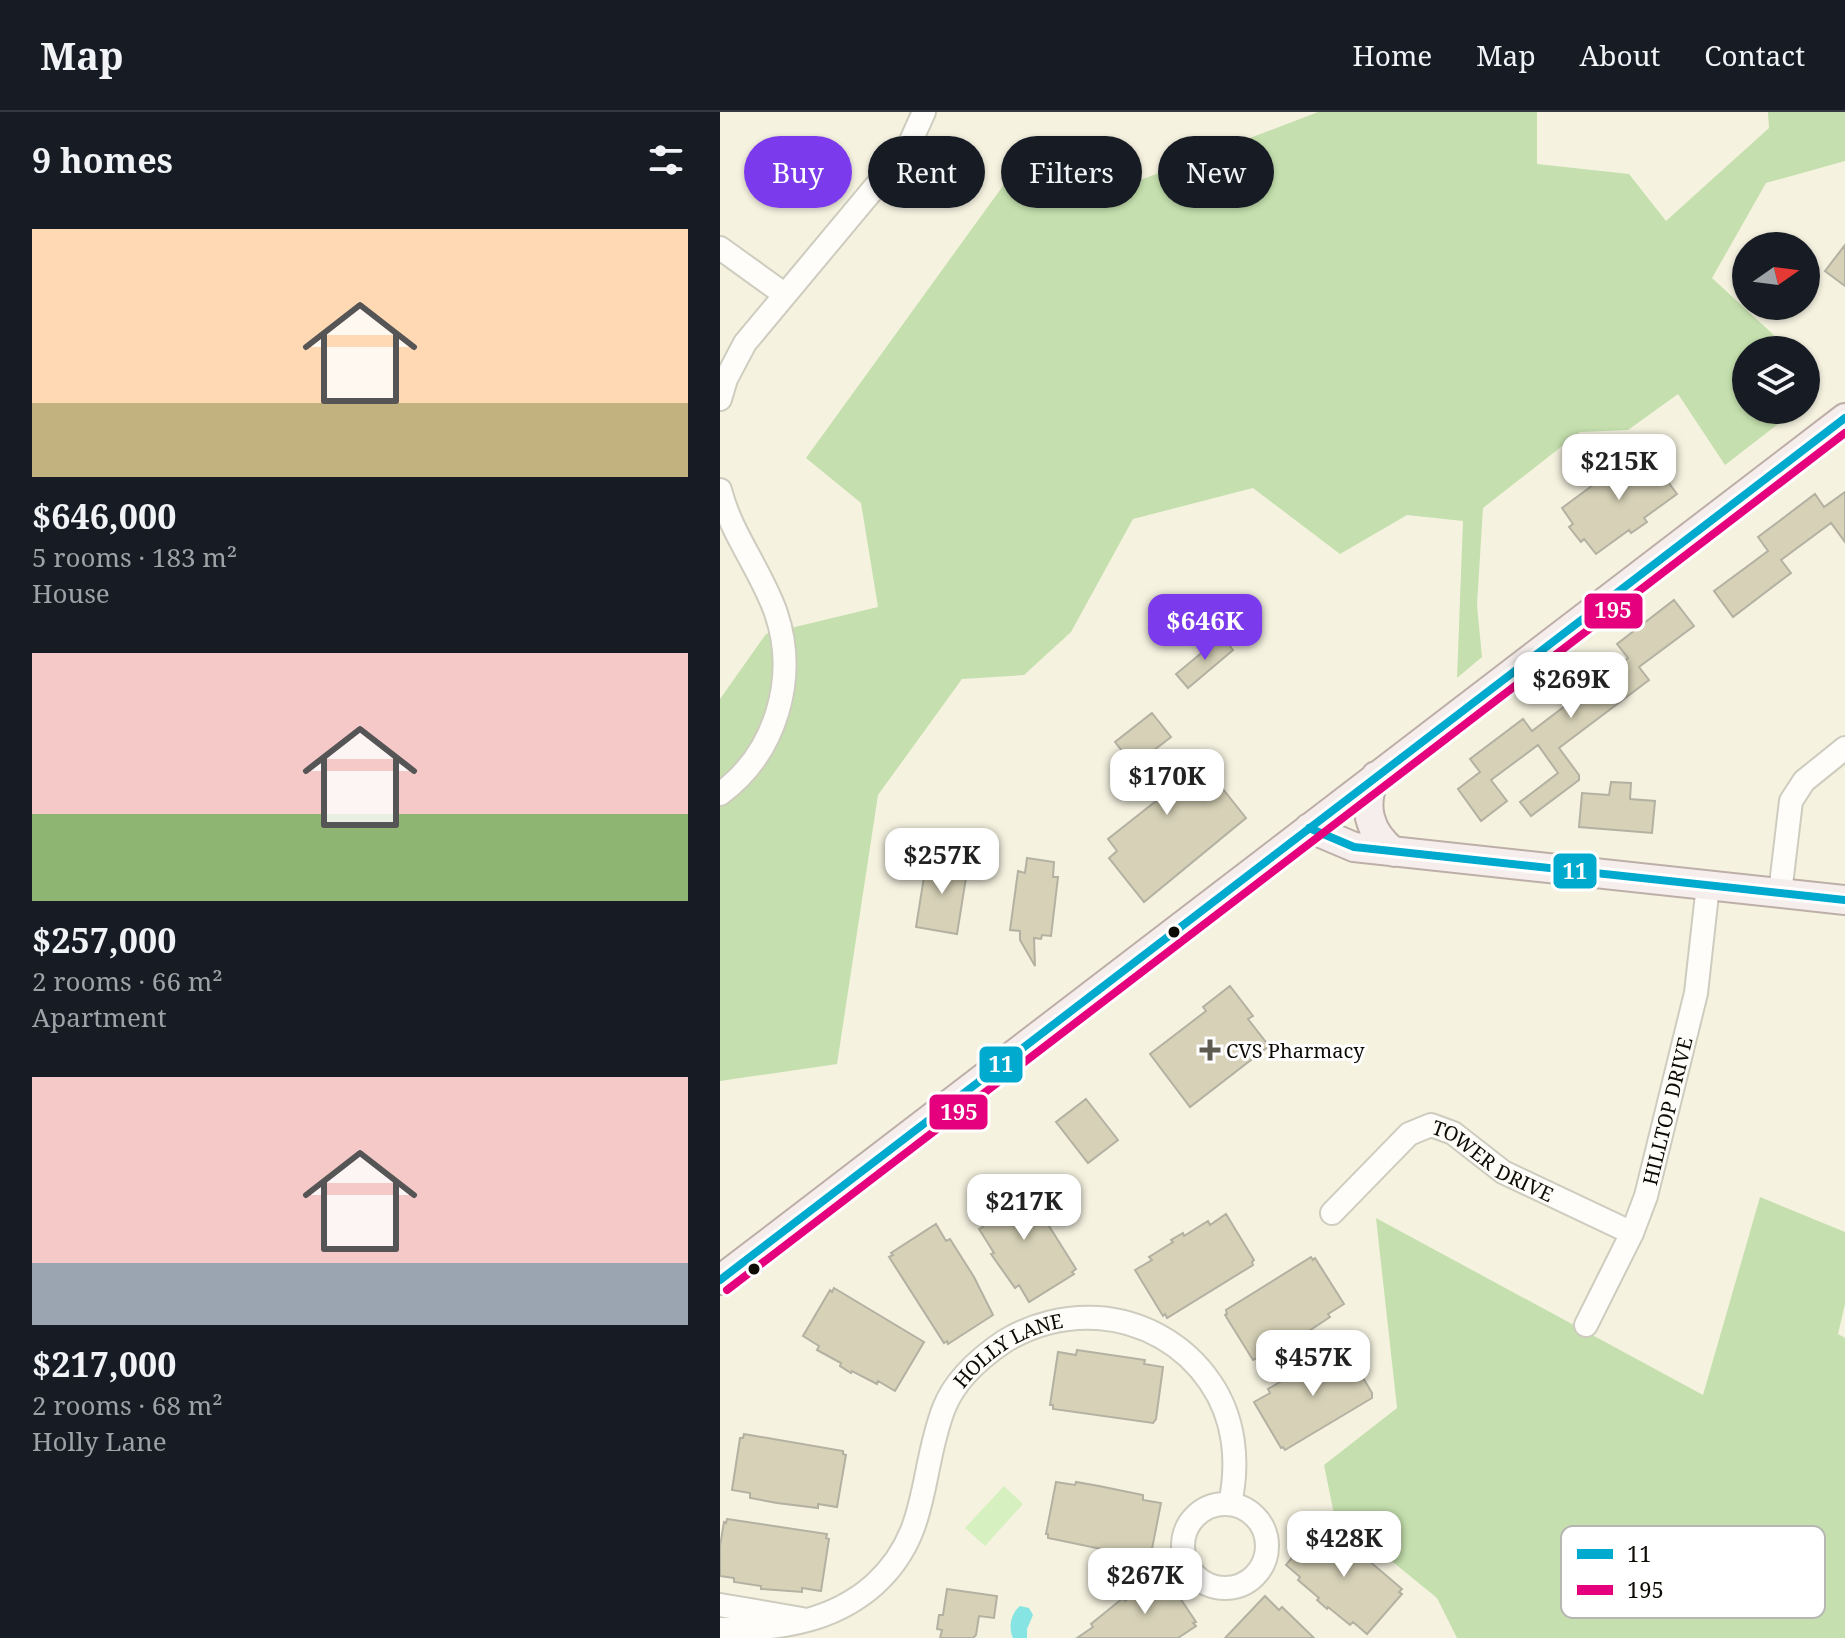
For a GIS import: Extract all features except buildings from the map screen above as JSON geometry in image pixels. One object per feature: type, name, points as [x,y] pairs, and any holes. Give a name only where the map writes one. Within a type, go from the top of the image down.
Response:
[{"type":"main road","points":[[720,1280],[1845,418]]},
{"type":"main road","points":[[1376,776],[1368,802],[1370,820],[1379,838],[1394,852]]},
{"type":"main road","points":[[1309,828],[1354,847],[1845,900]]},
{"type":"street","points":[[720,399],[726,379],[745,343],[900,157],[924,112]]},
{"type":"street","points":[[720,248],[784,294]]},
{"type":"street","points":[[720,490],[729,517],[776,613],[785,665],[781,701],[769,734],[751,764],[720,794]]},
{"type":"street","points":[[1780,893],[1788,816],[1794,794],[1804,781],[1845,748]]},
{"type":"street","name":"HILLTOP DRIVE","points":[[1586,1325],[1632,1233],[1646,1196],[1696,993],[1708,885]]},
{"type":"street","name":"TOWER DRIVE","points":[[1332,1213],[1409,1134],[1431,1125],[1453,1133],[1503,1172],[1632,1233]]},
{"type":"street","name":"HOLLY LANE","points":[[720,1629],[765,1630],[807,1620],[853,1601],[877,1583],[895,1562],[918,1521],[927,1471],[945,1407],[954,1390],[994,1348],[1041,1325],[1075,1318],[1122,1321],[1161,1336],[1194,1362],[1215,1388],[1232,1434],[1235,1483],[1230,1504]]},
{"type":"street","points":[[720,1605],[807,1620]]},
{"type":"green space","points":[[1318,112],[1537,112],[1537,164],[1629,174],[1666,221],[1769,128],[1768,112],[1845,112],[1845,161],[1766,183],[1738,232],[1732,232],[1732,243],[1712,278],[1732,296],[1732,320],[1758,320],[1775,336],[1732,336],[1732,424],[1778,424],[1725,465],[1678,394],[1628,430],[1580,432],[1483,508],[1477,605],[1482,657],[1457,678],[1463,521],[1407,515],[1340,554],[1253,488],[1133,519],[1071,632],[1024,675],[962,679],[878,795],[837,1064],[720,1081],[720,699],[766,634],[878,607],[861,503],[806,458],[1001,189],[1001,208],[1142,208],[1142,179],[1158,173],[1158,208],[1274,208],[1274,136],[1255,136]]},
{"type":"green space","points":[[1760,1197],[1845,1232],[1845,1304],[1838,1334],[1845,1338],[1845,1638],[1457,1638],[1437,1598],[1334,1514],[1324,1465],[1397,1408],[1376,1218],[1703,1395]]},
{"type":"green space","points":[[1004,1486],[1023,1504],[985,1546],[965,1528]]},
{"type":"water","points":[[1020,1606],[1029,1608],[1033,1615],[1027,1638],[1013,1638],[1011,1621]]},
{"type":"transit line","name":"11","points":[[720,1280],[1845,418]]},
{"type":"transit line","name":"195","points":[[727,1290],[1845,433]]},
{"type":"transit line","name":"11","points":[[1309,828],[1354,847],[1845,900]]},
{"type":"place","name":"CVS Pharmacy","points":[[1210,1050]]}]
